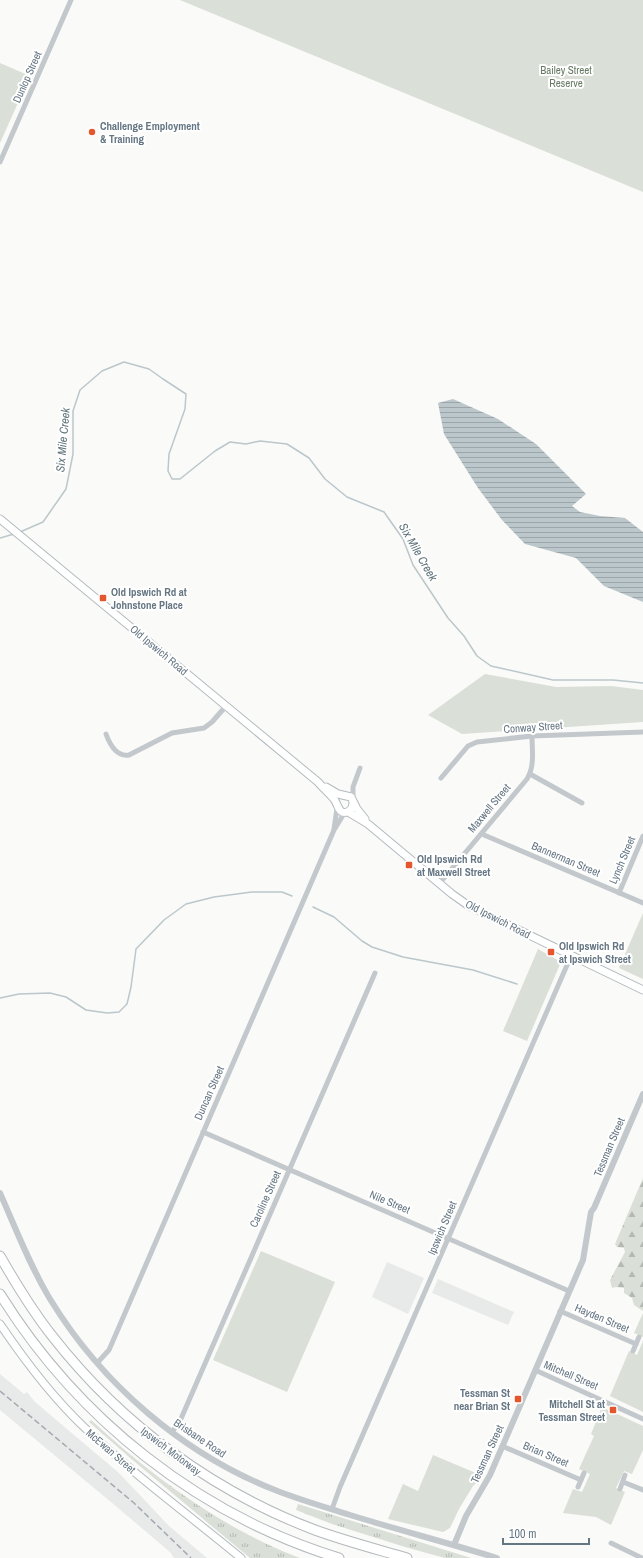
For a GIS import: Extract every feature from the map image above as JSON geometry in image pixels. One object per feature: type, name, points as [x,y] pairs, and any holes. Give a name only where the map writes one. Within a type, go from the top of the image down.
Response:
[{"type":"highway","name":"Ipswich Motorway","points":[[0,1256],[19,1289],[52,1336],[82,1372],[124,1414],[174,1454],[203,1474],[241,1496],[292,1521],[345,1540],[407,1558]]},
{"type":"highway","name":"Ipswich Motorway","points":[[0,1294],[28,1336],[66,1383],[110,1427],[156,1465],[183,1484],[238,1516],[297,1543],[339,1558]]},
{"type":"main road","name":"Old Ipswich Road","points":[[0,519],[318,782],[336,793],[345,795]]},
{"type":"main road","name":"Old Ipswich Road","points":[[318,782],[337,805]]},
{"type":"main road","points":[[345,795],[353,801],[352,808],[347,812],[341,811],[337,805],[338,799],[345,795]]},
{"type":"main road","name":"Old Ipswich Road","points":[[353,801],[368,824]]},
{"type":"main road","name":"Old Ipswich Road","points":[[347,812],[368,824],[439,884],[473,908],[643,990]]},
{"type":"main road","name":"McEwan Street","points":[[0,1324],[38,1376],[84,1427],[123,1462],[242,1558]]},
{"type":"street","name":"Dunlop Street","points":[[0,162],[71,0]]},
{"type":"street","points":[[106,734],[109,742],[118,752],[124,755],[129,755],[172,733],[204,728],[212,722],[226,706]]},
{"type":"street","name":"Conway Street","points":[[441,778],[472,743],[532,736],[643,732]]},
{"type":"street","points":[[532,736],[532,764],[530,774],[582,803]]},
{"type":"street","points":[[353,801],[353,787],[360,768]]},
{"type":"street","name":"Maxwell Street","points":[[439,884],[530,774]]},
{"type":"street","points":[[345,795],[353,787]]},
{"type":"street","name":"Duncan Street","points":[[334,830],[337,805]]},
{"type":"street","name":"Duncan Street","points":[[98,1362],[109,1350],[334,830],[347,812]]},
{"type":"street","name":"Bannerman Street","points":[[482,833],[484,836],[643,903]]},
{"type":"street","name":"Lynch Street","points":[[619,893],[643,836]]},
{"type":"street","name":"Ipswich Street","points":[[332,1509],[340,1487],[571,956]]},
{"type":"street","name":"Caroline Street","points":[[172,1432],[180,1421],[375,973]]},
{"type":"street","name":"Tessman Street","points":[[454,1545],[463,1522],[484,1486],[502,1446],[582,1260],[591,1212],[643,1094]]},
{"type":"street","name":"Nile Street","points":[[203,1132],[569,1291]]},
{"type":"street","name":"Brisbane Road","points":[[0,1193],[33,1268],[49,1298],[74,1334],[125,1392],[172,1432],[205,1455],[244,1476],[283,1493],[497,1558]]},
{"type":"street","name":"Hayden Street","points":[[560,1311],[636,1344]]},
{"type":"street","name":"Hayden Street","points":[[633,1351],[639,1337]]},
{"type":"street","name":"Mitchell Street","points":[[535,1370],[643,1419]]},
{"type":"street","name":"Brian Street","points":[[502,1446],[581,1480]]},
{"type":"street","points":[[578,1487],[584,1473]]},
{"type":"street","points":[[620,1489],[626,1475]]},
{"type":"street","points":[[623,1482],[643,1490]]},
{"type":"street","points":[[611,1543],[642,1558]]},
{"type":"shaded area","points":[[453,399],[498,419],[536,444],[586,494],[572,506],[580,512],[600,516],[625,518],[643,532],[643,602],[604,586],[576,558],[525,544],[502,520],[478,488],[444,434],[438,403]]},
{"type":"shaded area","points":[[387,1262],[424,1278],[408,1314],[372,1297]]},
{"type":"shaded area","points":[[438,1279],[514,1312],[508,1325],[432,1293]]},
{"type":"shaded area","points":[[0,1374],[24,1394],[27,1392],[35,1402],[119,1473],[169,1526],[207,1558],[174,1558],[170,1552],[0,1410]]},
{"type":"green space","name":"Bailey Street Reserve","points":[[180,0],[643,0],[643,192]]},
{"type":"green space","points":[[0,63],[30,76],[0,143]]},
{"type":"green space","points":[[485,674],[556,687],[611,686],[643,690],[643,722],[462,734],[428,715]]},
{"type":"green space","points":[[643,913],[643,979],[619,968]]},
{"type":"green space","points":[[538,949],[561,962],[527,1041],[503,1031]]},
{"type":"green space","points":[[643,1178],[643,1311],[634,1305],[632,1298],[624,1293],[624,1288],[612,1288],[610,1280],[625,1252],[624,1248],[617,1247],[615,1244]]},
{"type":"green space","points":[[261,1251],[335,1282],[287,1392],[213,1360]]},
{"type":"green space","points":[[643,1313],[643,1337],[634,1333]]},
{"type":"green space","points":[[643,1341],[643,1412],[610,1396],[629,1351],[637,1355]]},
{"type":"green space","points":[[602,1407],[643,1426],[643,1450],[632,1474],[624,1471],[616,1488],[625,1492],[611,1525],[596,1517],[563,1513],[573,1489],[582,1492],[590,1474],[579,1469],[594,1436],[591,1434]]},
{"type":"green space","points":[[91,1420],[139,1461],[189,1499],[243,1532],[300,1558],[250,1558],[129,1457],[89,1422]]},
{"type":"green space","points":[[433,1455],[483,1476],[473,1486],[459,1509],[450,1528],[443,1532],[388,1519],[403,1484],[418,1491]]},
{"type":"green space","points":[[298,1504],[471,1558],[445,1558],[405,1547],[332,1524],[296,1510]]},
{"type":"waterway","name":"Six Mile Creek","points":[[20,532],[43,522],[66,489],[73,454],[73,411],[80,390],[102,371],[124,362],[149,369],[186,394],[185,409],[169,454],[168,471],[172,479],[180,479],[215,451],[230,442],[246,444],[260,441],[287,444],[309,458],[325,479],[347,497],[384,512],[403,539],[413,565],[448,618],[464,636],[477,656],[491,666],[553,680],[613,680],[643,683]]},
{"type":"waterway","name":"Six Mile Creek","points":[[0,538],[14,534]]},
{"type":"waterway","points":[[0,998],[19,994],[50,993],[66,997],[86,1010],[107,1013],[119,1012],[127,1004],[131,987],[136,949],[164,920],[186,904],[214,897],[252,892],[282,892],[292,896]]},
{"type":"waterway","points":[[313,907],[334,917],[362,941],[372,947],[403,957],[473,970],[517,984]]},
{"type":"railway","points":[[0,1391],[134,1503],[191,1558]]},
{"type":"place","name":"Challenge Employment & Training","points":[[92,132]]},
{"type":"place","name":"Old Ipswich Rd at Johnstone Place","points":[[103,598]]},
{"type":"place","name":"Old Ipswich Rd at Maxwell Street","points":[[409,865]]},
{"type":"place","name":"Old Ipswich Rd at Ipswich Street","points":[[551,952]]},
{"type":"place","name":"Tessman St near Brian St","points":[[518,1399]]},
{"type":"place","name":"Mitchell St at Tessman Street","points":[[613,1410]]}]
